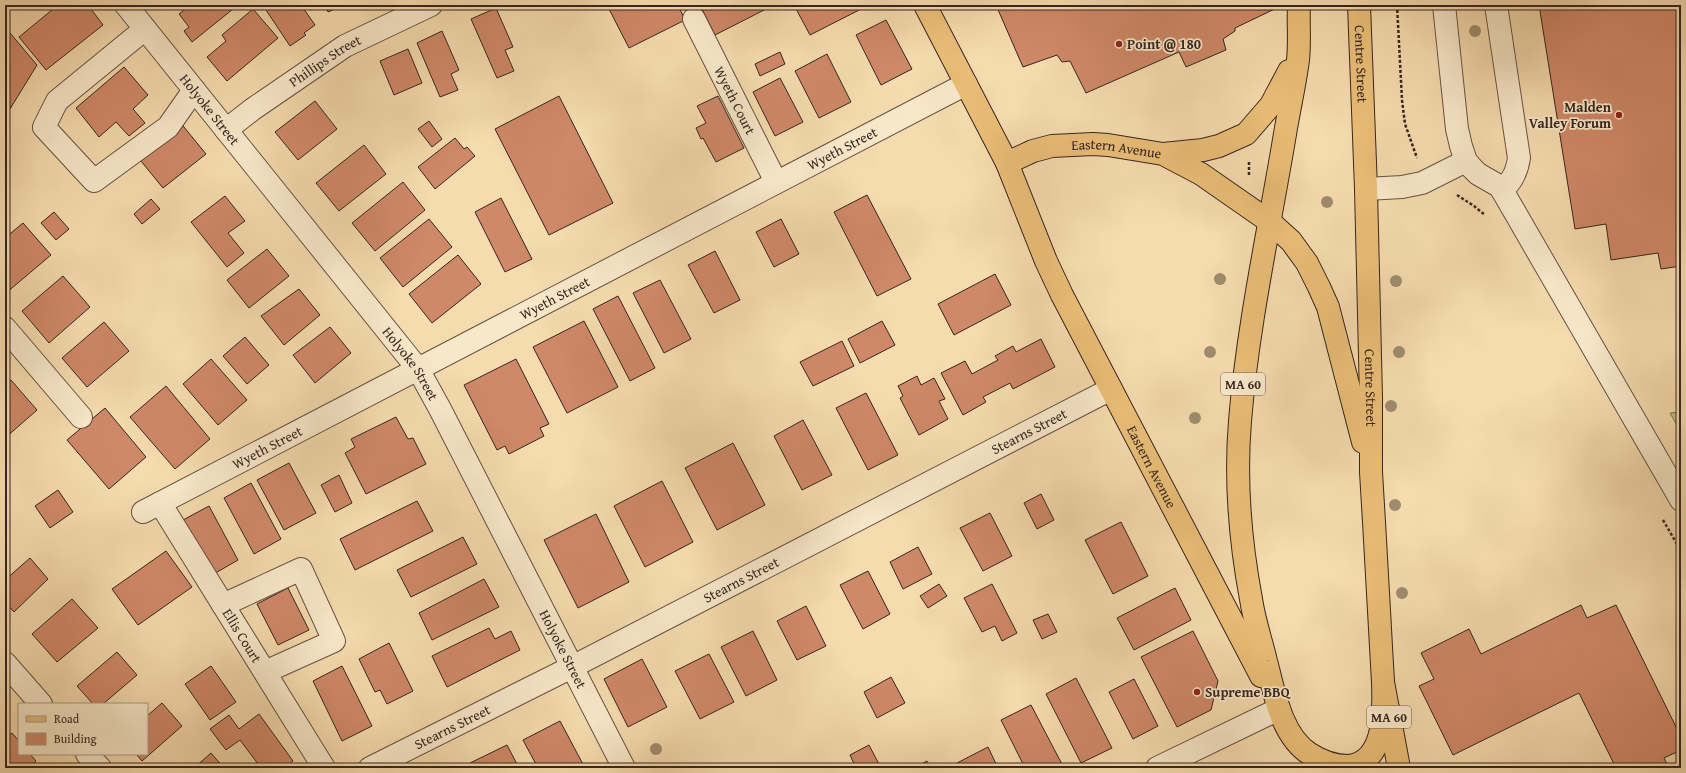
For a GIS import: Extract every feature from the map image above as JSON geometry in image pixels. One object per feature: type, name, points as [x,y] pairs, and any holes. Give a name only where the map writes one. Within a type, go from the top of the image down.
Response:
[{"type":"main road","name":"Eastern Avenue","points":[[925,5],[1007,163],[1046,261],[1062,295],[1279,709],[1304,768]]},
{"type":"main road","name":"MA 60","points":[[1279,709],[1251,601],[1239,521],[1239,422],[1245,372],[1298,58],[1298,5]]},
{"type":"main road","name":"Centre Street","points":[[1359,5],[1371,377],[1371,472],[1383,682],[1399,768]]},
{"type":"main road","points":[[1163,154],[1203,150],[1219,146],[1246,134],[1271,105],[1283,81],[1298,58]]},
{"type":"main road","name":"Eastern Avenue","points":[[1007,163],[1033,151],[1052,146],[1108,145],[1163,154],[1201,174],[1270,222],[1291,241],[1306,262],[1328,307],[1371,472]]},
{"type":"main road","points":[[1279,709],[1295,742],[1305,751],[1325,762],[1346,766],[1356,765],[1370,756],[1379,738],[1384,706],[1383,682]]},
{"type":"street","name":"Holyoke Street","points":[[126,5],[418,369],[624,768]]},
{"type":"street","name":"Phillips Street","points":[[226,130],[253,109],[345,46],[431,5]]},
{"type":"street","points":[[1444,5],[1458,137],[1466,161],[1478,174],[1499,186],[1502,190],[1681,500]]},
{"type":"street","points":[[1496,5],[1519,151],[1516,173],[1509,185],[1502,190]]},
{"type":"street","name":"Wyeth Court","points":[[694,19],[776,182]]},
{"type":"street","points":[[145,29],[57,101],[44,127],[94,181],[168,127],[194,90]]},
{"type":"street","name":"Wyeth Street","points":[[152,507],[966,84]]},
{"type":"street","points":[[1366,188],[1412,186],[1435,177],[1466,161]]},
{"type":"street","points":[[5,328],[81,417]]},
{"type":"street","name":"Stearns Street","points":[[370,768],[572,667],[1111,389]]},
{"type":"street","name":"Ellis Court","points":[[152,507],[223,605],[324,768]]},
{"type":"street","points":[[223,605],[301,569],[334,641],[265,672]]},
{"type":"street","points":[[5,663],[40,703]]},
{"type":"street","points":[[1157,768],[1279,709]]},
{"type":"street","points":[[88,755],[100,768]]},
{"type":"path","points":[[1397,5],[1404,124],[1409,141],[1419,163],[1486,217]]},
{"type":"path","points":[[1248,182],[1249,162]]},
{"type":"green space","points":[[1681,412],[1681,432],[1670,413]]},
{"type":"building","points":[[58,5],[88,5],[103,25],[46,70],[19,37]]},
{"type":"building","points":[[190,5],[238,5],[192,42],[184,31],[189,27],[179,14]]},
{"type":"building","points":[[267,5],[301,5],[315,25],[304,33],[306,35],[290,46],[264,7]]},
{"type":"building","points":[[325,5],[344,5],[328,12]]},
{"type":"building","points":[[617,5],[678,5],[685,20],[629,48],[609,9]]},
{"type":"building","points":[[700,5],[774,5],[715,35]]},
{"type":"building","points":[[799,5],[869,5],[810,35],[795,7]]},
{"type":"building","name":"Point @ 180","points":[[996,5],[1283,5],[1235,28],[1235,31],[1223,39],[1226,50],[1186,67],[1179,52],[1086,93],[1070,61],[1062,62],[1057,55],[1023,67]]},
{"type":"building","name":"Malden Valley Forum","points":[[1539,5],[1681,5],[1681,266],[1661,269],[1658,253],[1611,260],[1606,224],[1575,229]]},
{"type":"building","points":[[496,8],[513,47],[505,50],[514,71],[497,78],[471,19]]},
{"type":"building","points":[[253,9],[278,38],[227,81],[207,57],[226,41],[222,35]]},
{"type":"building","points":[[886,20],[912,69],[881,85],[856,35]]},
{"type":"building","points":[[5,27],[37,65],[5,117]]},
{"type":"building","points":[[442,31],[459,70],[451,74],[458,90],[440,97],[417,43]]},
{"type":"building","points":[[408,49],[422,83],[394,95],[380,61]]},
{"type":"building","points":[[780,52],[785,64],[760,76],[755,64]]},
{"type":"building","points":[[827,54],[851,102],[819,118],[795,71]]},
{"type":"building","points":[[124,67],[148,95],[133,109],[145,123],[129,136],[116,122],[99,137],[76,108]]},
{"type":"building","points":[[780,78],[803,122],[775,136],[753,92]]},
{"type":"building","points":[[559,96],[613,203],[549,235],[495,129]]},
{"type":"building","points":[[718,96],[744,148],[716,162],[703,138],[701,139],[696,128],[706,123],[697,106]]},
{"type":"building","points":[[315,101],[337,129],[298,160],[275,132]]},
{"type":"building","points":[[179,121],[206,154],[163,188],[136,155]]},
{"type":"building","points":[[429,121],[442,139],[432,147],[418,129]]},
{"type":"building","points":[[455,138],[464,149],[467,147],[475,156],[435,189],[418,167]]},
{"type":"building","points":[[364,145],[386,174],[339,211],[316,183]]},
{"type":"building","points":[[403,182],[425,210],[375,251],[352,223]]},
{"type":"building","points":[[867,195],[911,279],[877,296],[834,212]]},
{"type":"building","points":[[225,196],[245,221],[228,233],[244,253],[227,267],[191,222]]},
{"type":"building","points":[[501,198],[532,259],[505,272],[475,212]]},
{"type":"building","points":[[151,199],[160,209],[142,224],[134,214]]},
{"type":"building","points":[[54,212],[69,229],[56,240],[41,223]]},
{"type":"building","points":[[429,219],[452,247],[403,287],[380,258]]},
{"type":"building","points":[[781,219],[799,254],[774,267],[756,232]]},
{"type":"building","points":[[23,223],[51,255],[6,293],[5,238]]},
{"type":"building","points":[[267,249],[289,276],[249,308],[227,280]]},
{"type":"building","points":[[715,251],[740,300],[714,313],[688,265]]},
{"type":"building","points":[[458,255],[481,284],[432,323],[409,294]]},
{"type":"building","points":[[995,274],[1011,305],[954,335],[938,304]]},
{"type":"building","points":[[63,276],[90,307],[49,343],[22,311]]},
{"type":"building","points":[[660,280],[691,339],[664,353],[633,293]]},
{"type":"building","points":[[299,289],[320,315],[284,345],[261,316]]},
{"type":"building","points":[[618,296],[655,368],[630,381],[593,309]]},
{"type":"building","points":[[584,321],[618,387],[567,413],[533,347]]},
{"type":"building","points":[[882,321],[895,345],[860,363],[848,339]]},
{"type":"building","points":[[104,322],[129,351],[87,387],[62,358]]},
{"type":"building","points":[[330,327],[351,353],[315,383],[293,355]]},
{"type":"building","points":[[245,337],[269,365],[247,384],[223,356]]},
{"type":"building","points":[[1041,339],[1055,367],[1013,389],[1010,383],[983,397],[986,402],[963,415],[941,373],[965,361],[972,374],[998,360],[995,356],[1013,346],[1016,352]]},
{"type":"building","points":[[842,341],[854,366],[813,386],[800,362]]},
{"type":"building","points":[[211,359],[247,400],[218,425],[183,384]]},
{"type":"building","points":[[516,359],[549,424],[540,428],[544,436],[509,454],[505,446],[497,450],[464,385]]},
{"type":"building","points":[[917,376],[921,385],[934,378],[945,399],[939,401],[948,419],[919,435],[900,398],[903,396],[898,386]]},
{"type":"building","points":[[11,380],[37,410],[5,438],[5,385]]},
{"type":"building","points":[[166,386],[210,439],[175,469],[130,417]]},
{"type":"building","points":[[866,393],[898,455],[868,470],[836,408]]},
{"type":"building","points":[[105,408],[146,457],[109,489],[67,440]]},
{"type":"building","points":[[396,417],[408,439],[413,438],[426,464],[366,494],[345,453],[355,447],[351,439]]},
{"type":"building","points":[[803,420],[832,475],[802,490],[774,436]]},
{"type":"building","points":[[733,443],[765,505],[717,530],[685,468]]},
{"type":"building","points":[[289,463],[316,513],[284,530],[257,480]]},
{"type":"building","points":[[339,475],[352,503],[335,512],[321,485]]},
{"type":"building","points":[[662,481],[693,542],[645,567],[614,506]]},
{"type":"building","points":[[251,483],[281,539],[254,554],[224,498]]},
{"type":"building","points":[[58,490],[73,512],[50,528],[35,506]]},
{"type":"building","points":[[1041,494],[1054,520],[1037,529],[1024,503]]},
{"type":"building","points":[[417,501],[433,531],[355,570],[340,539]]},
{"type":"building","points":[[209,506],[238,560],[212,575],[183,520]]},
{"type":"building","points":[[990,513],[1012,556],[983,571],[960,528]]},
{"type":"building","points":[[596,514],[629,582],[578,608],[544,540]]},
{"type":"building","points":[[5,517],[10,523],[5,528]]},
{"type":"building","points":[[1121,522],[1148,576],[1113,594],[1085,540]]},
{"type":"building","points":[[463,537],[477,564],[411,597],[397,570]]},
{"type":"building","points":[[918,547],[932,574],[903,589],[890,562]]},
{"type":"building","points":[[166,551],[192,587],[138,625],[112,589]]},
{"type":"building","points":[[30,558],[48,579],[14,612],[5,602],[5,580]]},
{"type":"building","points":[[868,571],[890,614],[863,629],[840,585]]},
{"type":"building","points":[[484,579],[499,607],[432,640],[419,613]]},
{"type":"building","points":[[939,584],[947,596],[928,608],[920,596]]},
{"type":"building","points":[[992,584],[1017,633],[1002,641],[995,626],[982,632],[964,598]]},
{"type":"building","points":[[288,588],[309,630],[278,645],[257,604]]},
{"type":"building","points":[[1175,588],[1191,620],[1134,650],[1117,618]]},
{"type":"building","points":[[72,599],[98,628],[57,662],[32,634]]},
{"type":"building","points":[[1581,605],[1587,618],[1616,605],[1681,737],[1681,750],[1664,758],[1669,768],[1616,768],[1579,693],[1453,755],[1419,686],[1434,679],[1421,653],[1469,629],[1481,654]]},
{"type":"building","points":[[806,606],[826,646],[797,660],[777,621]]},
{"type":"building","points":[[1048,614],[1057,632],[1042,639],[1033,620]]},
{"type":"building","points":[[489,628],[495,639],[511,631],[520,650],[447,687],[432,656]]},
{"type":"building","points":[[753,631],[777,680],[746,696],[721,647]]},
{"type":"building","points":[[1193,631],[1218,681],[1211,710],[1177,727],[1141,657]]},
{"type":"building","points":[[389,643],[413,691],[387,704],[380,690],[375,692],[359,659]]},
{"type":"building","points":[[117,652],[137,675],[104,703],[92,703],[77,686]]},
{"type":"building","points":[[709,654],[734,702],[700,719],[675,671]]},
{"type":"building","points":[[642,659],[667,707],[628,727],[604,679]]},
{"type":"building","points":[[211,666],[236,702],[210,720],[185,684]]},
{"type":"building","points":[[342,666],[372,726],[342,741],[313,681]]},
{"type":"building","points":[[891,677],[905,703],[877,718],[864,692]]},
{"type":"building","points":[[1076,678],[1112,748],[1081,763],[1046,694]]},
{"type":"building","points":[[1134,679],[1158,726],[1133,739],[1109,692]]},
{"type":"building","points":[[162,703],[182,726],[142,761],[137,755],[148,755],[148,715]]},
{"type":"building","points":[[1031,705],[1064,768],[1025,768],[1001,720]]},
{"type":"building","points":[[259,714],[293,761],[283,768],[261,768],[240,740],[226,750],[210,729],[229,715],[239,729]]},
{"type":"building","points":[[560,721],[585,768],[538,768],[523,740]]},
{"type":"building","points":[[12,733],[18,740],[18,755],[31,755],[36,761],[29,768],[5,768],[5,739]]},
{"type":"building","points":[[507,745],[519,768],[473,768],[470,763]]},
{"type":"building","points":[[869,745],[881,768],[856,768],[850,755]]},
{"type":"building","points":[[988,747],[998,768],[960,768],[957,763]]},
{"type":"building","points":[[211,753],[224,768],[194,768]]},
{"type":"building","points":[[927,761],[931,768],[914,768]]},
{"type":"place","name":"Point @ 180","points":[[1119,44]]},
{"type":"place","name":"Malden Valley Forum","points":[[1619,115]]},
{"type":"place","name":"Supreme BBQ","points":[[1197,692]]}]
